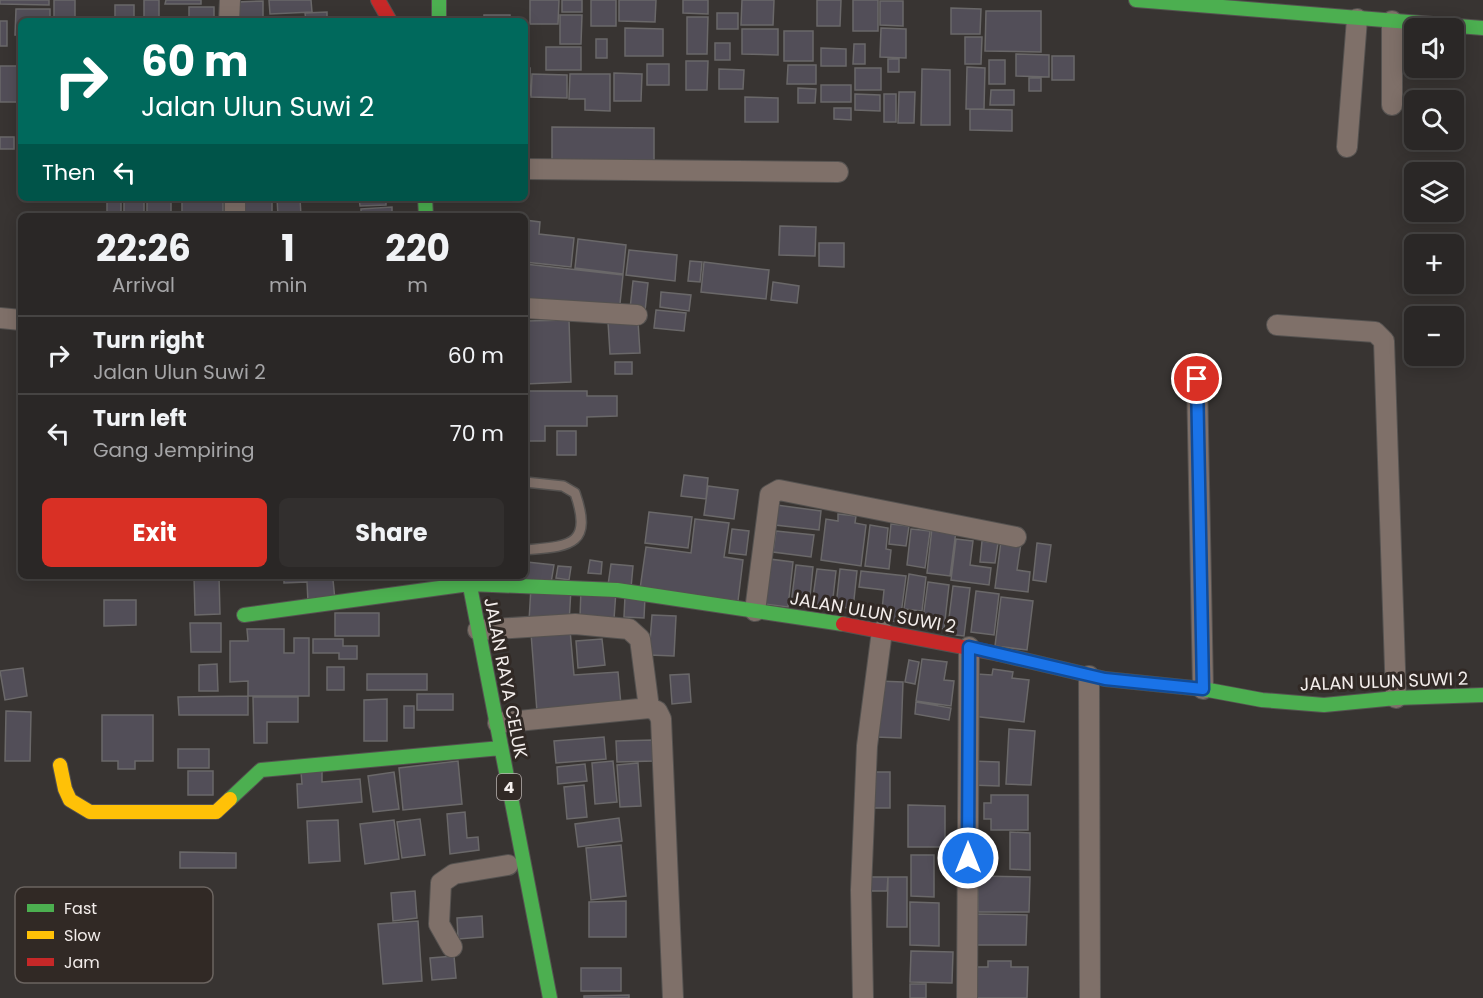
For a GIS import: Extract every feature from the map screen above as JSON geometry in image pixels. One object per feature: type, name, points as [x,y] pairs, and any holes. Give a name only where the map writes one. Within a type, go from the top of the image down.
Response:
[{"type":"main road","points":[[380,0],[389,18]]},
{"type":"main road","points":[[439,0],[439,18]]},
{"type":"main road","points":[[1136,0],[1347,12],[1392,21],[1483,28]]},
{"type":"main road","name":"JALAN ULUN SUWI 2","points":[[244,615],[468,580],[616,590],[754,610],[969,647],[1089,676],[1203,689],[1263,700],[1324,705],[1396,698],[1483,695]]},
{"type":"main road","name":"JALAN RAYA CELUK","points":[[468,580],[498,723],[516,865],[550,998]]},
{"type":"main road","points":[[60,765],[69,802],[75,807],[90,812],[216,813],[261,770],[501,748]]},
{"type":"street","points":[[229,18],[230,0]]},
{"type":"street","points":[[1347,12],[1347,147]]},
{"type":"street","points":[[1392,21],[1392,105]]},
{"type":"street","points":[[528,169],[838,172]]},
{"type":"street","points":[[528,308],[637,315]]},
{"type":"street","points":[[0,318],[18,320]]},
{"type":"street","points":[[1277,325],[1375,332],[1384,341],[1396,698]]},
{"type":"street","points":[[1197,379],[1203,689]]},
{"type":"street","points":[[754,610],[766,513],[770,495],[779,490],[1016,537]]},
{"type":"street","points":[[478,630],[575,624],[629,628],[640,639],[649,708]]},
{"type":"street","points":[[863,998],[861,890],[867,746],[882,631]]},
{"type":"street","points":[[967,998],[969,647]]},
{"type":"street","points":[[1089,676],[1090,998]]},
{"type":"street","points":[[498,723],[649,708],[657,711],[661,718],[673,998]]},
{"type":"street","points":[[452,947],[439,924],[441,883],[454,874],[516,865]]},
{"type":"lane","points":[[528,482],[563,486],[575,493],[580,506],[580,529],[577,540],[567,546],[528,550]]},
{"type":"building","points":[[0,0],[49,0],[49,5],[0,4]]},
{"type":"building","points":[[54,0],[75,0],[75,18],[54,18]]},
{"type":"building","points":[[144,0],[159,0],[159,18],[144,18]]},
{"type":"building","points":[[166,0],[201,0],[201,4],[165,4]]},
{"type":"building","points":[[269,0],[311,0],[312,12],[270,14]]},
{"type":"building","points":[[530,0],[559,0],[558,24],[530,24]]},
{"type":"building","points":[[562,0],[582,0],[582,12],[562,12]]},
{"type":"building","points":[[591,0],[616,0],[616,26],[591,26]]},
{"type":"building","points":[[619,0],[656,0],[655,22],[619,21]]},
{"type":"building","points":[[683,0],[708,0],[708,14],[683,13]]},
{"type":"building","points":[[742,0],[774,0],[773,25],[741,25]]},
{"type":"building","points":[[817,0],[841,0],[840,26],[817,26]]},
{"type":"building","points":[[853,0],[878,0],[878,31],[853,31]]},
{"type":"building","points":[[263,1],[263,18],[238,18],[237,2]]},
{"type":"building","points":[[880,1],[903,1],[903,26],[880,25]]},
{"type":"building","points":[[115,5],[134,5],[134,18],[115,18]]},
{"type":"building","points":[[189,7],[214,7],[214,18],[189,18]]},
{"type":"building","points":[[951,8],[981,9],[980,34],[951,34]]},
{"type":"building","points":[[16,9],[50,9],[50,18],[18,18],[18,35],[15,35]]},
{"type":"building","points":[[986,11],[1041,11],[1041,52],[985,51]]},
{"type":"building","points":[[327,12],[327,18],[306,18],[305,13]]},
{"type":"building","points":[[717,13],[738,13],[738,29],[717,29]]},
{"type":"building","points":[[484,15],[510,15],[510,18],[484,18]]},
{"type":"building","points":[[560,15],[582,15],[581,44],[560,44]]},
{"type":"building","points":[[687,17],[708,17],[707,54],[687,54]]},
{"type":"building","points":[[0,21],[7,21],[7,46],[0,46]]},
{"type":"building","points":[[625,28],[663,29],[663,56],[625,56]]},
{"type":"building","points":[[881,28],[906,29],[906,58],[880,57]]},
{"type":"building","points":[[742,29],[778,29],[778,55],[742,54]]},
{"type":"building","points":[[784,31],[813,31],[813,61],[784,61]]},
{"type":"building","points":[[965,37],[982,37],[981,64],[965,64]]},
{"type":"building","points":[[596,39],[607,39],[607,58],[596,58]]},
{"type":"building","points":[[715,43],[730,43],[730,60],[715,60]]},
{"type":"building","points":[[854,44],[865,44],[865,64],[853,64]]},
{"type":"building","points":[[546,47],[581,47],[581,70],[546,70]]},
{"type":"building","points":[[821,48],[846,49],[846,66],[821,66]]},
{"type":"building","points":[[1016,54],[1049,55],[1049,77],[1016,76]]},
{"type":"building","points":[[1052,56],[1074,56],[1074,80],[1052,80]]},
{"type":"building","points":[[888,59],[899,59],[899,72],[888,72]]},
{"type":"building","points":[[989,60],[1005,60],[1005,84],[989,84]]},
{"type":"building","points":[[686,61],[708,61],[707,90],[686,90]]},
{"type":"building","points":[[647,64],[669,64],[669,85],[647,85]]},
{"type":"building","points":[[788,65],[816,65],[816,84],[787,84]]},
{"type":"building","points":[[0,66],[18,66],[17,102],[0,102]]},
{"type":"building","points":[[967,67],[985,68],[984,109],[966,109]]},
{"type":"building","points":[[528,68],[530,68],[530,95],[528,95]]},
{"type":"building","points":[[855,68],[881,68],[881,90],[855,90]]},
{"type":"building","points":[[719,69],[744,70],[743,89],[719,89]]},
{"type":"building","points":[[922,69],[950,70],[950,125],[921,125]]},
{"type":"building","points":[[614,73],[642,74],[641,101],[614,101]]},
{"type":"building","points":[[532,74],[567,75],[567,98],[531,97]]},
{"type":"building","points":[[570,74],[610,74],[610,111],[585,110],[585,99],[569,99]]},
{"type":"building","points":[[1029,78],[1041,78],[1041,91],[1029,91]]},
{"type":"building","points":[[821,85],[851,85],[851,102],[821,102]]},
{"type":"building","points":[[798,88],[816,89],[815,103],[798,103]]},
{"type":"building","points":[[991,90],[1014,90],[1014,105],[990,105]]},
{"type":"building","points":[[899,92],[915,92],[914,123],[898,123]]},
{"type":"building","points":[[855,94],[880,95],[880,111],[855,110]]},
{"type":"building","points":[[884,94],[896,94],[896,122],[884,122]]},
{"type":"building","points":[[745,97],[778,98],[778,122],[745,122]]},
{"type":"building","points":[[834,108],[851,108],[851,120],[834,119]]},
{"type":"building","points":[[970,109],[1012,110],[1012,131],[970,130]]},
{"type":"building","points":[[552,127],[654,128],[654,163],[552,161]]},
{"type":"building","points":[[0,137],[14,137],[14,149],[0,149]]},
{"type":"building","points":[[107,201],[121,201],[121,213],[107,213]]},
{"type":"building","points":[[124,201],[144,201],[144,213],[124,213]]},
{"type":"building","points":[[147,201],[171,201],[171,213],[147,213]]},
{"type":"building","points":[[182,201],[223,201],[223,213],[182,213]]},
{"type":"building","points":[[272,201],[272,213],[242,213],[241,202]]},
{"type":"building","points":[[277,201],[300,201],[301,213],[278,213]]},
{"type":"building","points":[[359,201],[386,201],[386,205],[360,206]]},
{"type":"building","points":[[392,207],[392,213],[361,213],[361,209]]},
{"type":"building","points":[[528,220],[540,222],[539,234],[574,238],[571,267],[528,262]]},
{"type":"building","points":[[780,226],[816,227],[815,256],[779,255]]},
{"type":"building","points":[[578,239],[626,245],[623,274],[575,268]]},
{"type":"building","points":[[819,243],[844,243],[844,267],[819,266]]},
{"type":"building","points":[[629,250],[677,255],[675,281],[626,275]]},
{"type":"building","points":[[690,261],[702,262],[700,282],[688,281]]},
{"type":"building","points":[[704,262],[769,270],[766,299],[701,292]]},
{"type":"building","points":[[528,264],[623,275],[619,313],[528,302]]},
{"type":"building","points":[[633,281],[648,283],[645,311],[630,309]]},
{"type":"building","points":[[773,282],[799,286],[797,303],[771,300]]},
{"type":"building","points":[[661,292],[691,295],[689,311],[660,307]]},
{"type":"building","points":[[656,310],[686,313],[684,331],[654,328]]},
{"type":"building","points":[[569,320],[571,382],[528,384],[528,321]]},
{"type":"building","points":[[638,321],[640,353],[610,354],[608,322]]},
{"type":"building","points":[[615,362],[632,362],[632,374],[615,374]]},
{"type":"building","points":[[528,391],[587,391],[587,396],[617,396],[617,416],[587,417],[587,426],[545,426],[545,441],[528,441]]},
{"type":"building","points":[[557,431],[576,431],[576,455],[557,455]]},
{"type":"building","points":[[684,475],[708,478],[706,499],[681,496]]},
{"type":"building","points":[[708,486],[738,490],[734,519],[704,515]]},
{"type":"building","points":[[769,504],[821,511],[819,530],[766,524]]},
{"type":"building","points":[[649,512],[692,517],[688,548],[645,543]]},
{"type":"building","points":[[838,514],[856,516],[855,523],[866,525],[861,566],[821,560],[826,519],[838,521]]},
{"type":"building","points":[[695,519],[729,523],[724,557],[743,560],[738,601],[640,589],[646,547],[691,553]]},
{"type":"building","points":[[891,524],[909,526],[906,546],[889,544]]},
{"type":"building","points":[[870,525],[888,528],[886,549],[891,550],[889,569],[865,566]]},
{"type":"building","points":[[932,528],[956,531],[950,576],[927,573]]},
{"type":"building","points":[[732,529],[749,531],[746,555],[729,553]]},
{"type":"building","points":[[911,529],[930,531],[925,568],[907,565]]},
{"type":"building","points":[[776,531],[814,535],[811,557],[773,552]]},
{"type":"building","points":[[956,539],[973,541],[970,565],[991,568],[989,585],[951,580]]},
{"type":"building","points":[[982,541],[998,543],[995,563],[980,562]]},
{"type":"building","points":[[1001,541],[1021,543],[1017,570],[1030,572],[1028,592],[995,588]]},
{"type":"building","points":[[1037,543],[1051,545],[1046,582],[1033,580]]},
{"type":"building","points":[[761,558],[793,562],[788,607],[756,603]]},
{"type":"building","points":[[590,560],[602,562],[601,574],[588,573]]},
{"type":"building","points":[[528,562],[554,565],[551,583],[525,580],[528,579]]},
{"type":"building","points":[[611,564],[633,566],[631,588],[608,585]]},
{"type":"building","points":[[796,565],[813,567],[809,606],[791,604]]},
{"type":"building","points":[[558,566],[571,567],[569,580],[556,578]]},
{"type":"building","points":[[817,569],[836,571],[832,607],[812,604]]},
{"type":"building","points":[[840,569],[857,571],[853,609],[836,606]]},
{"type":"building","points":[[861,571],[906,576],[900,622],[881,620],[884,590],[859,587]]},
{"type":"building","points":[[909,574],[926,577],[922,611],[904,609]]},
{"type":"building","points":[[194,579],[219,579],[220,614],[195,615]]},
{"type":"building","points":[[284,579],[345,579],[333,580],[335,600],[308,602],[307,582],[284,583]]},
{"type":"building","points":[[928,582],[949,585],[944,629],[922,626]]},
{"type":"building","points":[[953,586],[970,588],[964,636],[947,634]]},
{"type":"building","points":[[531,587],[571,589],[569,623],[529,621]]},
{"type":"building","points":[[581,589],[616,591],[614,619],[580,617]]},
{"type":"building","points":[[976,591],[999,594],[994,635],[971,632]]},
{"type":"building","points":[[625,596],[645,597],[644,618],[624,617]]},
{"type":"building","points":[[1001,597],[1033,601],[1027,650],[995,646]]},
{"type":"building","points":[[104,600],[136,600],[136,625],[104,626]]},
{"type":"building","points":[[335,613],[379,613],[379,636],[335,636]]},
{"type":"building","points":[[652,615],[676,616],[674,656],[649,655]]},
{"type":"building","points":[[190,623],[221,623],[221,652],[191,652]]},
{"type":"building","points":[[247,629],[284,629],[284,653],[294,653],[294,638],[309,638],[309,696],[248,696],[248,681],[230,682],[230,641],[248,641]]},
{"type":"building","points":[[570,630],[574,675],[618,672],[621,705],[537,712],[531,633]]},
{"type":"building","points":[[313,639],[343,639],[343,646],[357,646],[357,659],[339,659],[339,653],[313,653]]},
{"type":"building","points":[[602,639],[605,665],[578,668],[576,641]]},
{"type":"building","points":[[922,659],[947,662],[944,680],[954,681],[951,706],[916,701]]},
{"type":"building","points":[[909,660],[919,662],[915,684],[905,682]]},
{"type":"building","points":[[217,664],[218,691],[199,691],[199,665]]},
{"type":"building","points":[[327,667],[344,667],[344,690],[327,690]]},
{"type":"building","points":[[23,668],[27,696],[5,700],[0,671]]},
{"type":"building","points":[[993,669],[1013,672],[1012,678],[1029,680],[1024,722],[972,716],[977,674],[992,675]]},
{"type":"building","points":[[367,674],[427,674],[427,690],[367,690]]},
{"type":"building","points":[[689,674],[691,702],[672,704],[670,675]]},
{"type":"building","points":[[878,681],[903,682],[901,738],[876,737]]},
{"type":"building","points":[[417,694],[453,694],[453,710],[417,710]]},
{"type":"building","points":[[248,696],[248,715],[179,715],[178,697]]},
{"type":"building","points":[[253,697],[298,697],[298,722],[267,722],[267,743],[254,743]]},
{"type":"building","points":[[387,699],[387,741],[364,741],[364,700]]},
{"type":"building","points":[[916,702],[951,708],[949,720],[915,714]]},
{"type":"building","points":[[404,706],[414,706],[414,728],[404,728]]},
{"type":"building","points":[[6,711],[31,712],[30,761],[5,761]]},
{"type":"building","points":[[102,715],[153,715],[153,761],[135,761],[135,769],[118,769],[118,761],[102,761]]},
{"type":"building","points":[[1009,729],[1035,731],[1031,785],[1006,784]]},
{"type":"building","points":[[604,737],[606,759],[556,763],[554,741]]},
{"type":"building","points":[[653,740],[654,761],[617,762],[616,741]]},
{"type":"building","points":[[178,749],[209,749],[209,768],[178,768]]},
{"type":"building","points":[[458,761],[462,804],[403,810],[399,768]]},
{"type":"building","points":[[613,761],[617,802],[595,804],[592,763]]},
{"type":"building","points":[[970,761],[999,762],[999,786],[969,785]]},
{"type":"building","points":[[638,763],[641,806],[620,807],[617,765]]},
{"type":"building","points":[[585,764],[587,781],[558,784],[557,767]]},
{"type":"building","points":[[322,770],[322,782],[360,779],[362,802],[298,808],[297,784],[302,784],[301,772]]},
{"type":"building","points":[[188,771],[213,771],[213,795],[188,795]]},
{"type":"building","points":[[394,772],[399,809],[373,812],[368,776]]},
{"type":"building","points":[[871,772],[890,772],[890,808],[871,808]]},
{"type":"building","points":[[584,785],[587,817],[567,819],[564,787]]},
{"type":"building","points":[[991,795],[1028,795],[1028,830],[991,830],[991,819],[984,819],[984,803],[991,803]]},
{"type":"building","points":[[908,805],[945,806],[945,847],[908,847]]},
{"type":"building","points":[[465,812],[467,838],[478,837],[479,850],[450,854],[447,814]]},
{"type":"building","points":[[619,818],[622,841],[578,847],[575,824]]},
{"type":"building","points":[[420,819],[425,855],[402,858],[397,822]]},
{"type":"building","points":[[338,820],[340,861],[309,863],[307,821]]},
{"type":"building","points":[[394,820],[399,859],[365,864],[360,824]]},
{"type":"building","points":[[1010,832],[1030,833],[1030,870],[1010,869]]},
{"type":"building","points":[[621,845],[626,896],[591,900],[586,848]]},
{"type":"building","points":[[180,852],[236,853],[236,868],[180,868]]},
{"type":"building","points":[[911,855],[934,855],[934,897],[911,896]]},
{"type":"building","points":[[978,876],[1030,877],[1029,912],[978,912]]},
{"type":"building","points":[[870,877],[888,877],[887,891],[870,891]]},
{"type":"building","points":[[888,877],[907,877],[907,927],[887,927]]},
{"type":"building","points":[[415,891],[417,918],[393,921],[391,893]]},
{"type":"building","points":[[626,901],[626,937],[589,937],[589,902]]},
{"type":"building","points":[[910,902],[939,903],[939,946],[910,945]]},
{"type":"building","points":[[975,914],[1027,915],[1026,945],[974,945]]},
{"type":"building","points":[[482,916],[483,937],[458,939],[457,918]]},
{"type":"building","points":[[418,921],[422,981],[383,984],[378,924]]},
{"type":"building","points":[[911,951],[953,952],[952,983],[910,982]]},
{"type":"building","points":[[454,956],[456,978],[432,980],[430,958]]},
{"type":"building","points":[[988,961],[1011,961],[1011,967],[1028,967],[1027,998],[972,998],[973,967],[988,967]]},
{"type":"building","points":[[581,968],[621,968],[621,991],[581,991]]},
{"type":"building","points":[[910,984],[926,984],[926,998],[910,998]]},
{"type":"building","points":[[629,995],[629,998],[584,998],[584,996]]},
{"type":"traffic: fast","points":[[439,0],[439,18]]},
{"type":"traffic: fast","points":[[1136,0],[1483,28]]},
{"type":"traffic: fast","points":[[425,201],[426,213]]},
{"type":"traffic: fast","points":[[469,579],[550,998]]},
{"type":"traffic: fast","points":[[244,615],[469,584],[617,590],[843,624]]},
{"type":"traffic: fast","points":[[999,654],[1105,679],[1203,689],[1262,700],[1324,705],[1396,698],[1483,695]]},
{"type":"traffic: fast","points":[[230,799],[261,770],[501,748]]},
{"type":"traffic: slow","points":[[60,765],[70,800],[90,812],[216,812],[230,799]]},
{"type":"traffic: jam","points":[[378,0],[388,18]]},
{"type":"traffic: jam","points":[[843,624],[999,654]]},
{"type":"route","points":[[968,858],[969,647],[1105,679],[1203,689],[1197,379]]}]
